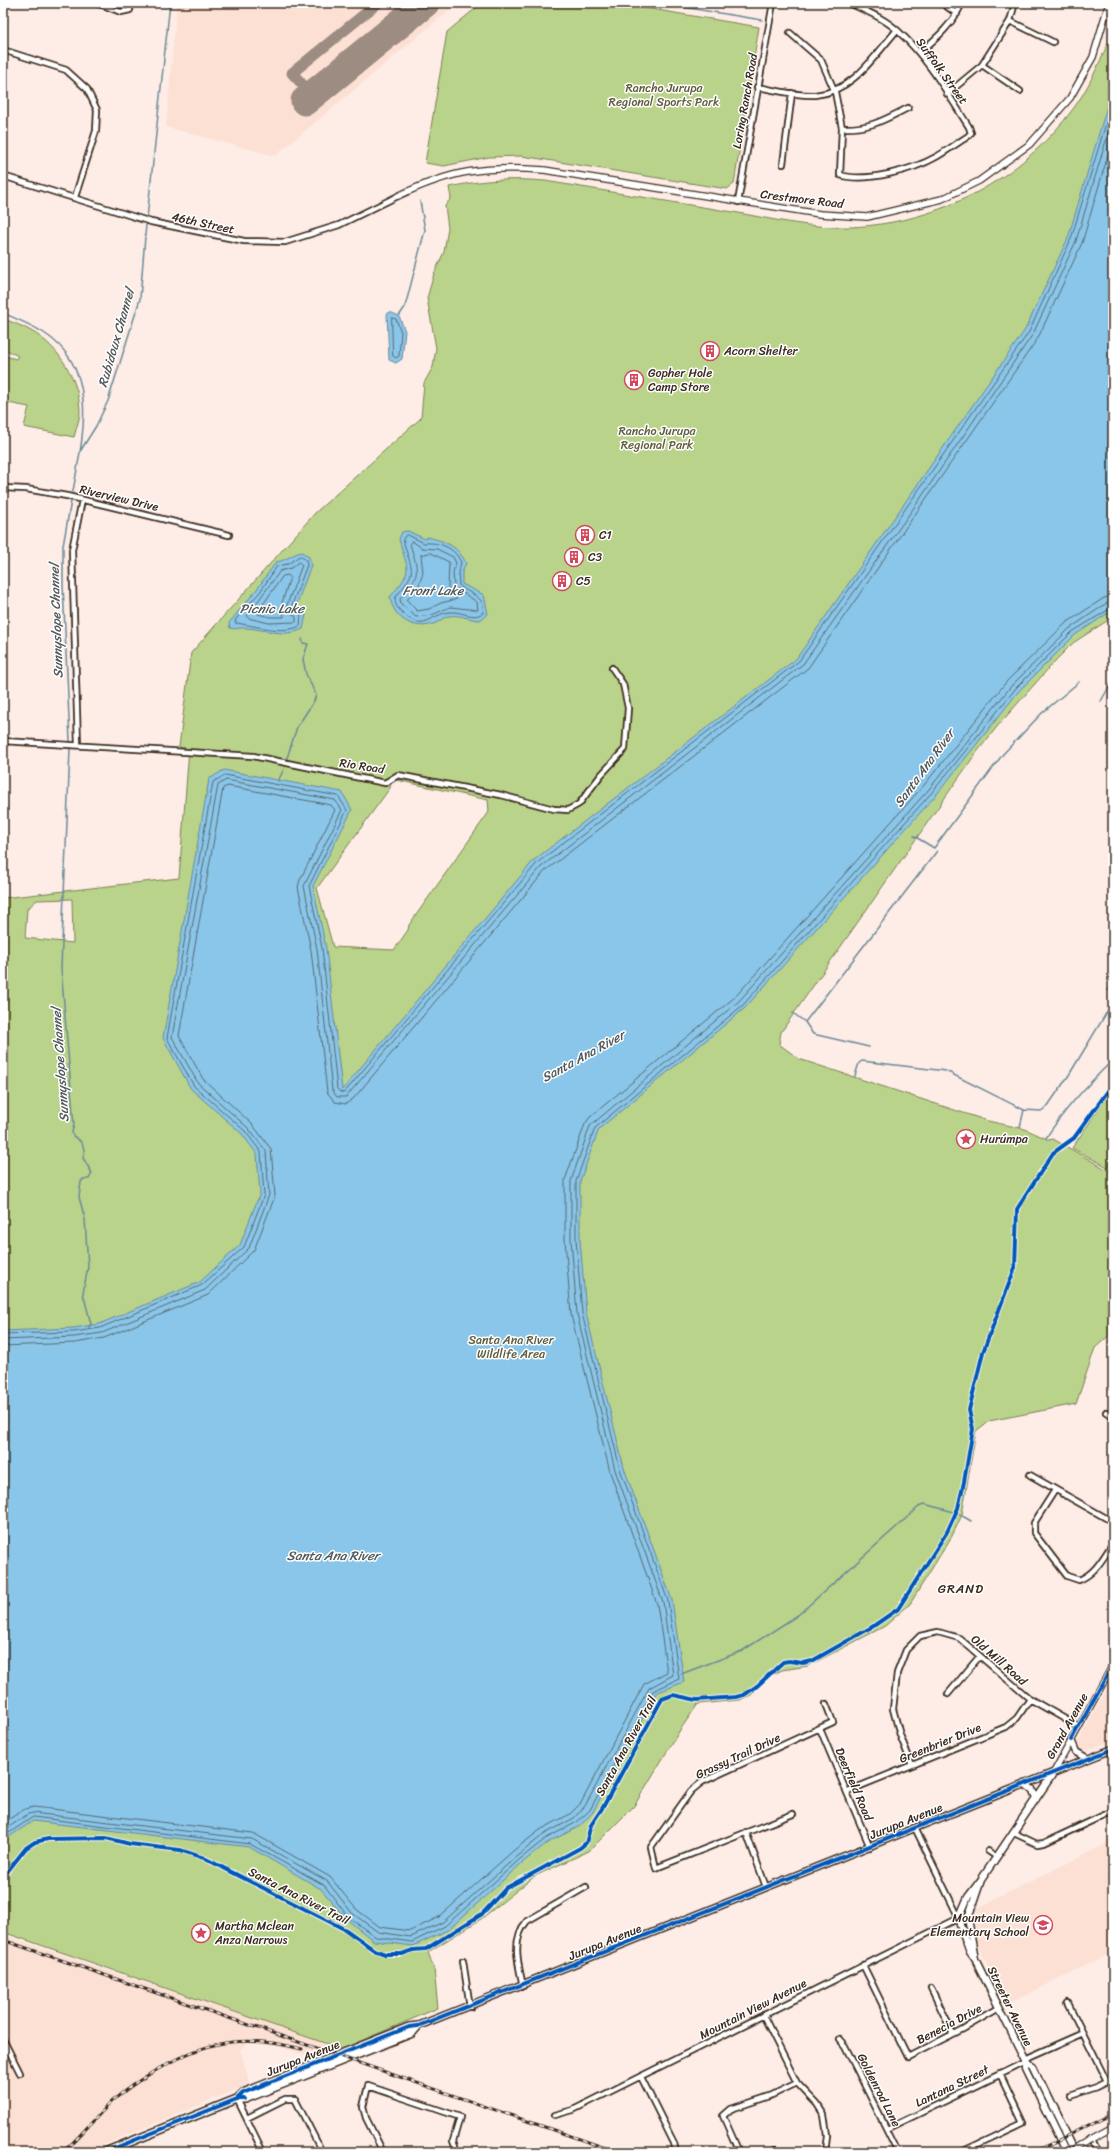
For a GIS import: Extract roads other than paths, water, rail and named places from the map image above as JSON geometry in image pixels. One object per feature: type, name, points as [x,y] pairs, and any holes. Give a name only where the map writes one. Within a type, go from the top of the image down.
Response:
[{"type":"main road","points":[[1071,1740],[1076,1752],[1088,1759]]},
{"type":"main road","name":"Jurupa Avenue","points":[[105,2152],[237,2099],[245,2099],[412,2033],[418,2026],[523,1986],[766,1887],[870,1847],[1113,1749]]},
{"type":"main road","name":"Grand Avenue","points":[[959,1918],[968,1897],[1014,1833],[1054,1772]]},
{"type":"main road","points":[[1024,1784],[1032,1789],[1036,1799]]},
{"type":"main road","name":"Grand Avenue","points":[[968,1918],[981,1880]]},
{"type":"main road","name":"Streeter Avenue","points":[[959,1918],[964,1941],[975,1959],[1025,2060],[1026,2070],[1066,2152]]},
{"type":"main road","name":"Streeter Avenue","points":[[968,1918],[975,1959]]},
{"type":"main road","name":"Streeter Avenue","points":[[1025,2060],[1033,2067],[1073,2152]]},
{"type":"street","points":[[97,3],[121,12],[130,10],[131,3]]},
{"type":"street","name":"Loring Ranch Road","points":[[738,202],[757,87],[773,3]]},
{"type":"street","name":"Suffolk Street","points":[[842,128],[840,175],[862,178],[900,171],[934,158],[971,133],[948,94],[919,53],[897,30],[873,14],[849,3]]},
{"type":"street","points":[[942,3],[957,14]]},
{"type":"street","points":[[919,53],[940,35],[957,14],[962,3]]},
{"type":"street","points":[[948,94],[982,65],[1010,21],[1015,3]]},
{"type":"street","name":"Crestmore Road","points":[[398,196],[430,181],[454,173],[510,167],[544,170],[820,214],[867,217],[942,199],[979,182],[1030,144],[1070,98],[1093,57],[1109,3]]},
{"type":"street","points":[[1010,21],[1053,42]]},
{"type":"street","points":[[757,87],[814,95],[835,92],[858,75],[897,30]]},
{"type":"street","points":[[790,34],[822,60],[835,92],[842,128],[858,129],[878,124],[908,108]]},
{"type":"street","points":[[3,50],[66,70],[87,89],[96,110],[96,130],[74,197]]},
{"type":"street","points":[[982,65],[1020,91]]},
{"type":"street","points":[[783,164],[792,93]]},
{"type":"street","name":"46th Street","points":[[3,176],[150,221],[244,242],[285,242],[339,225],[398,196]]},
{"type":"street","name":"Riverview Drive","points":[[3,488],[26,489],[67,496],[229,535]]},
{"type":"street","points":[[75,745],[72,550],[82,500]]},
{"type":"street","name":"Rio Road","points":[[3,741],[253,756],[385,783],[398,774],[501,795],[554,809],[568,810],[579,804],[601,775],[625,749],[628,708],[623,684],[612,668]]},
{"type":"street","points":[[1106,1412],[1113,1416]]},
{"type":"street","points":[[1030,1476],[1113,1522]]},
{"type":"street","points":[[1055,1490],[1034,1523],[1034,1533],[1067,1576],[1079,1580],[1087,1577],[1094,1571],[1113,1543]]},
{"type":"street","name":"Old Mill Road","points":[[912,1765],[900,1735],[893,1709],[897,1673],[906,1650],[920,1636],[938,1632],[959,1638],[979,1657],[1030,1699],[1079,1727]]},
{"type":"street","points":[[948,1694],[979,1657]]},
{"type":"street","name":"Grand Avenue","points":[[1054,1772],[1113,1665]]},
{"type":"street","name":"Greenbrier Drive","points":[[848,1791],[1006,1727],[1016,1718],[1030,1699]]},
{"type":"street","name":"Grassy Trail Drive","points":[[746,1832],[656,1868],[651,1847],[691,1791],[702,1782],[833,1722],[826,1704]]},
{"type":"street","name":"Deerfield Road","points":[[820,1729],[848,1791],[870,1847]]},
{"type":"street","points":[[1014,1833],[1037,1844],[1044,1843],[1113,1811]]},
{"type":"street","points":[[766,1887],[746,1832],[793,1814]]},
{"type":"street","name":"Streeter Avenue","points":[[915,1828],[959,1918]]},
{"type":"street","points":[[988,1851],[997,1857]]},
{"type":"street","points":[[523,1986],[517,1952],[517,1938],[520,1929],[527,1921],[586,1887]]},
{"type":"street","points":[[959,1918],[968,1918]]},
{"type":"street","name":"Mountain View Avenue","points":[[555,2115],[573,2110],[641,2077],[959,1918]]},
{"type":"street","points":[[463,1961],[470,2007]]},
{"type":"street","name":"Benecia Drive","points":[[863,1965],[908,2057],[999,2008]]},
{"type":"street","points":[[931,1988],[953,2034]]},
{"type":"street","points":[[1068,2002],[1108,2082]]},
{"type":"street","points":[[763,2015],[797,2083],[817,2104],[824,2115],[827,2135],[825,2152]]},
{"type":"street","name":"Lantana Street","points":[[887,2129],[1000,2074],[1025,2060],[1083,2033]]},
{"type":"street","name":"Goldenrod Lane","points":[[839,2038],[845,2046],[898,2152]]},
{"type":"street","points":[[3,2039],[20,2073]]},
{"type":"street","points":[[961,2152],[1022,2123],[1000,2074]]},
{"type":"street","points":[[641,2077],[674,2143],[676,2152]]},
{"type":"street","points":[[1069,2096],[1080,2094],[1113,2079]]},
{"type":"street","points":[[739,2152],[723,2116],[731,2109],[770,2096],[797,2083]]},
{"type":"street","points":[[383,2152],[366,2118],[363,2107],[368,2086],[460,2116],[453,2141],[457,2152]]},
{"type":"street","points":[[247,2118],[285,2099],[293,2098],[296,2101],[322,2152]]},
{"type":"street","points":[[237,2099],[263,2152]]},
{"type":"street","points":[[1073,2152],[1091,2139],[1113,2127]]},
{"type":"street","points":[[1091,2139],[1097,2152]]},
{"type":"water","name":"Santa Ana River","points":[[1113,86],[1113,610],[1075,635],[1019,691],[937,794],[745,1008],[599,1129],[580,1181],[580,1239],[586,1313],[624,1468],[672,1600],[684,1682],[656,1693],[593,1812],[580,1826],[547,1843],[522,1863],[448,1930],[413,1946],[374,1941],[346,1919],[321,1889],[249,1847],[33,1821],[6,1839],[3,1844],[3,1331],[73,1328],[99,1324],[200,1282],[240,1245],[260,1193],[257,1154],[242,1134],[191,1089],[163,1038],[209,779],[224,770],[342,792],[352,810],[313,886],[326,948],[342,1090],[534,860],[796,659],[1025,330],[1068,238]]},
{"type":"water","points":[[390,312],[399,316],[405,331],[402,359],[396,363],[389,360],[387,314]]},
{"type":"water","name":"Front Lake","points":[[408,531],[425,539],[428,537],[446,543],[459,552],[466,563],[462,572],[462,584],[484,595],[488,614],[480,620],[449,616],[436,623],[420,626],[400,617],[392,605],[390,597],[406,574],[406,564],[399,539],[402,532]]},
{"type":"water","name":"Picnic Lake","points":[[302,552],[309,557],[311,565],[296,606],[306,615],[303,629],[296,632],[282,633],[246,628],[230,628],[229,623],[257,589],[276,562]]},
{"type":"waterway","name":"Rubidoux Channel","points":[[147,218],[170,3]]},
{"type":"waterway","points":[[658,3],[762,20]]},
{"type":"waterway","points":[[399,316],[405,307],[425,230],[420,201]]},
{"type":"waterway","name":"Rubidoux Channel","points":[[81,450],[96,426],[108,401],[140,299],[146,224]]},
{"type":"waterway","name":"Sunnyslope Channel","points":[[3,313],[44,333],[62,348],[74,366],[81,386],[84,408],[80,453],[72,496]]},
{"type":"waterway","name":"Sunnyslope Channel","points":[[70,741],[63,585],[63,546],[71,501]]},
{"type":"waterway","points":[[287,758],[297,727],[314,701],[316,695],[306,674],[303,659],[308,644],[303,643],[302,639]]},
{"type":"waterway","points":[[1101,701],[1113,680]]},
{"type":"waterway","points":[[914,836],[934,848],[1003,754],[1042,713],[1079,682]]},
{"type":"waterway","name":"Sunnyslope Channel","points":[[70,749],[61,968],[74,1125],[72,1132],[73,1136],[79,1140],[84,1148],[83,1158],[92,1173],[89,1179],[83,1179],[81,1182],[79,1197],[85,1219],[88,1267],[83,1293],[91,1324],[89,1327]]},
{"type":"waterway","points":[[278,781],[284,769]]},
{"type":"waterway","points":[[793,1013],[805,1022],[937,851]]},
{"type":"waterway","points":[[1108,990],[1113,986]]},
{"type":"waterway","points":[[1020,1127],[1024,1110],[1041,1111],[1047,1107],[1069,1075],[1113,1002]]},
{"type":"waterway","points":[[805,1022],[813,1034],[869,1047]]},
{"type":"waterway","points":[[1046,1138],[1077,1097],[1113,1060]]},
{"type":"waterway","points":[[855,1076],[859,1063],[862,1061],[946,1071]]},
{"type":"waterway","points":[[948,1072],[1024,1110]]},
{"type":"waterway","points":[[681,1674],[742,1651],[798,1615],[921,1505],[924,1504],[954,1512]]},
{"type":"waterway","points":[[959,1514],[971,1521]]},
{"type":"railway","points":[[3,1940],[617,2152]]},
{"type":"railway","points":[[63,2152],[122,2093],[147,2075],[184,2055],[217,2044],[249,2041],[266,2042],[302,2049]]},
{"type":"railway","points":[[1034,2152],[1113,2113]]},
{"type":"place","name":"Acorn Shelter","points":[[710,351]]},
{"type":"place","name":"Gopher Hole Camp Store","points":[[634,380]]},
{"type":"place","name":"C1","points":[[585,535]]},
{"type":"place","name":"C3","points":[[574,557]]},
{"type":"place","name":"C5","points":[[562,581]]},
{"type":"place","name":"Hurúmpa","points":[[966,1139]]},
{"type":"place","name":"Mountain View Elementary School","points":[[1043,1925]]},
{"type":"place","name":"Martha Mclean Anza Narrows","points":[[201,1933]]},
{"type":"district","name":"GRAND","points":[[961,1588]]},
{"type":"park label","name":"Rancho Jurupa Regional Sports Park","points":[[664,95]]},
{"type":"park label","name":"Rancho Jurupa Regional Park","points":[[657,438]]},
{"type":"park label","name":"Santa Ana River Wildlife Area","points":[[511,1347]]}]
